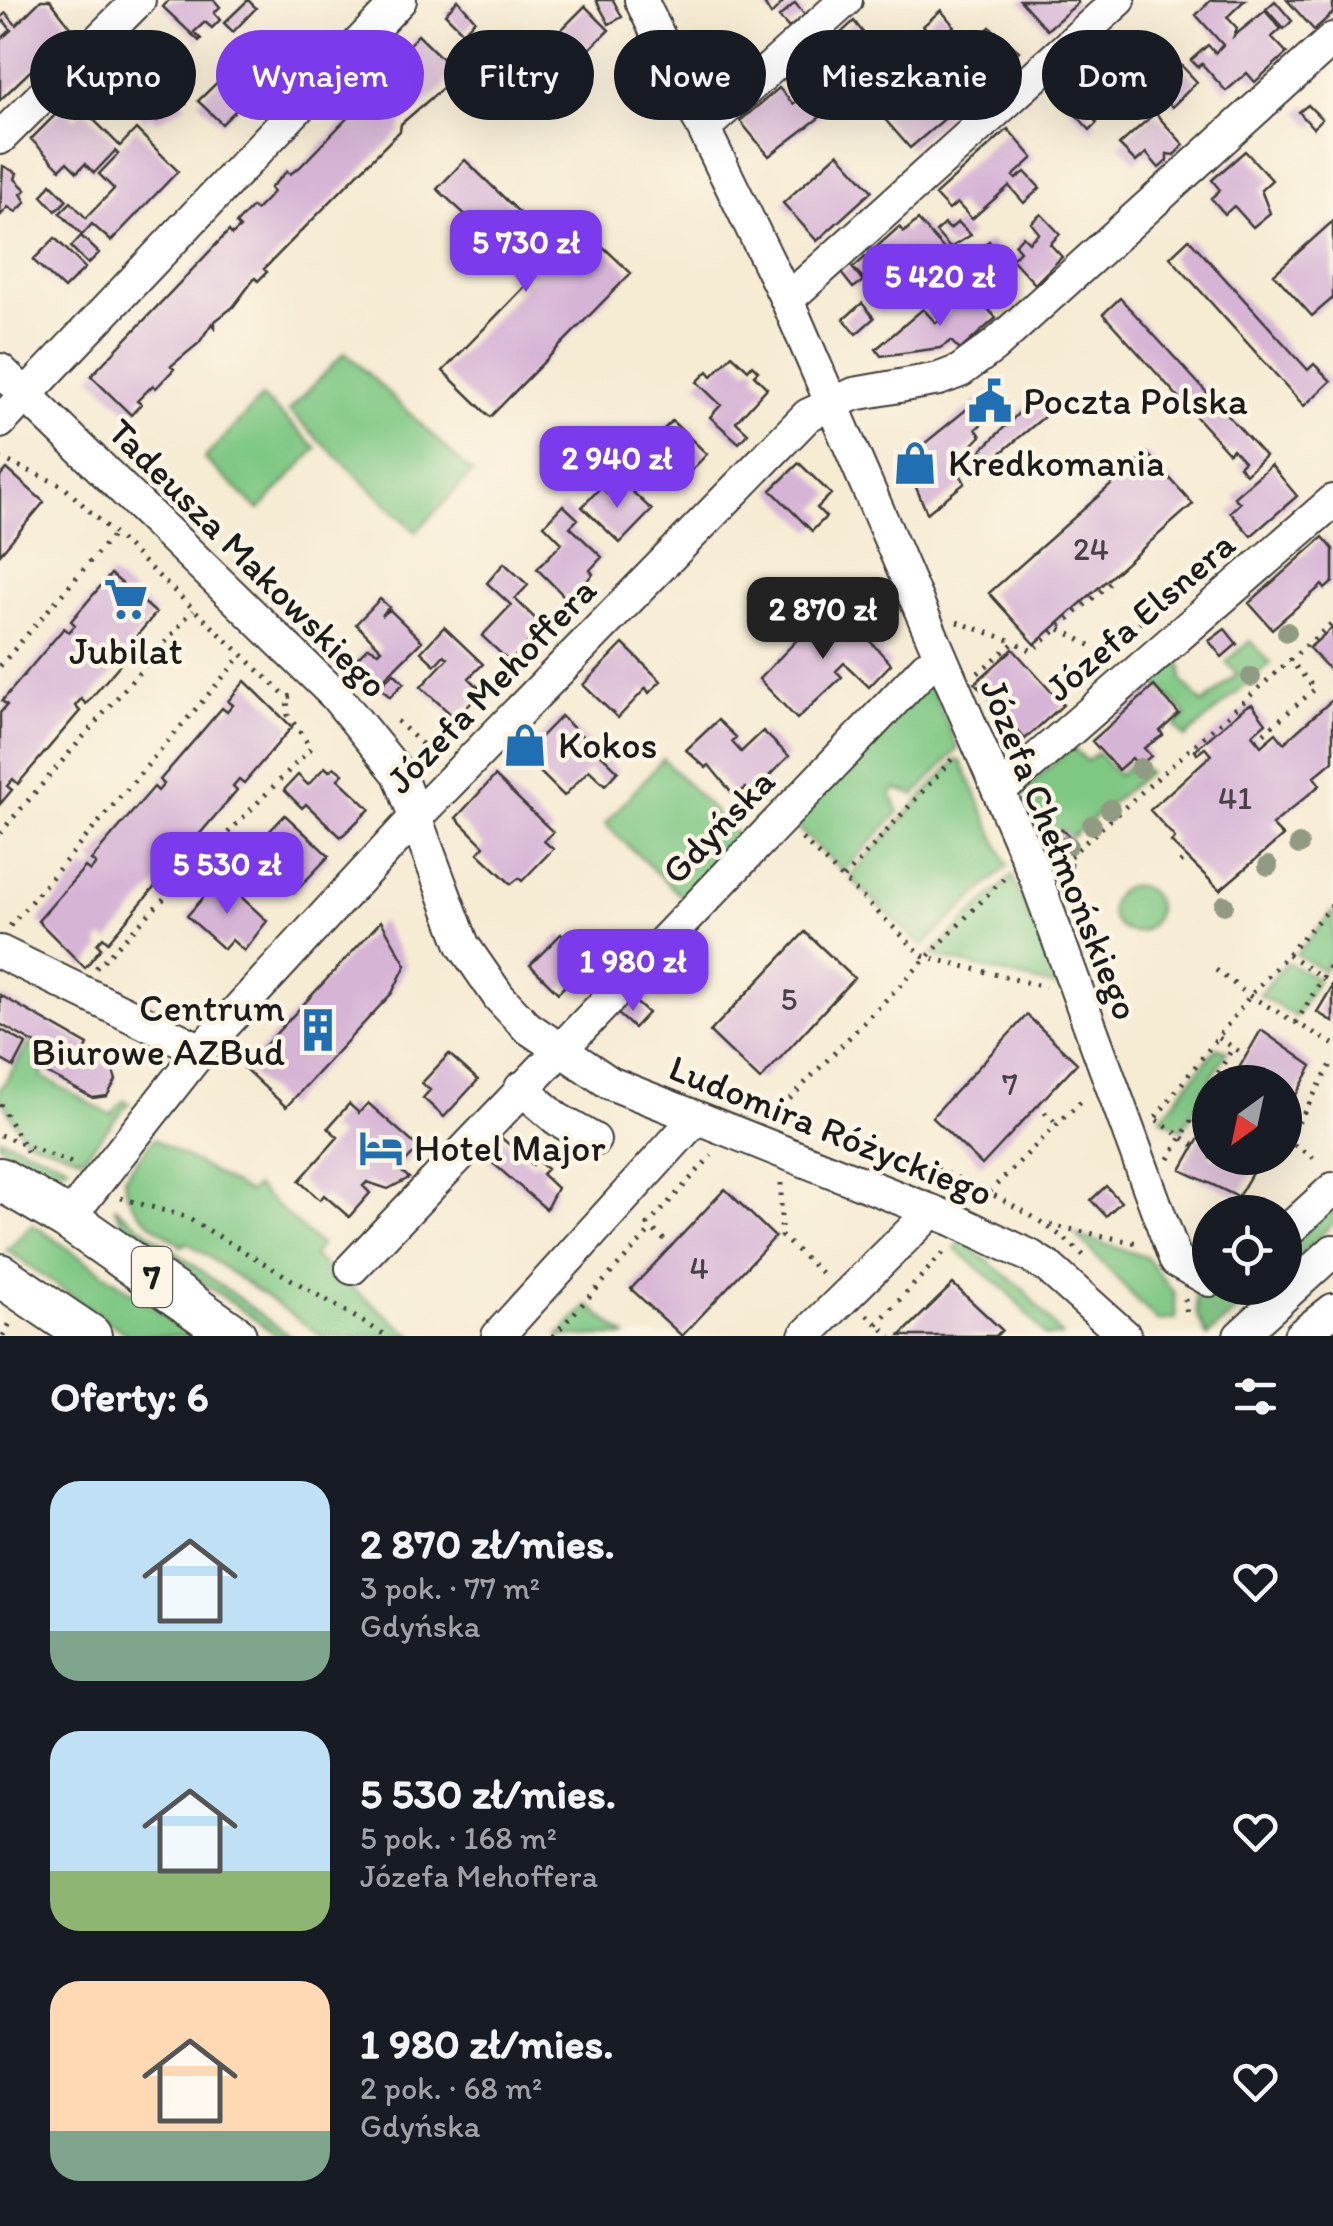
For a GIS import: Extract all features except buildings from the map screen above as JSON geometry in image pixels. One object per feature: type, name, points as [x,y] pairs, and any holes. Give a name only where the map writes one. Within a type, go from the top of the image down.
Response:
[{"type":"main road","name":"7","points":[[15,1168],[68,1220],[235,1336]]},
{"type":"main road","name":"7","points":[[10,1299],[90,1336]]},
{"type":"street","points":[[0,138],[138,0]]},
{"type":"street","points":[[0,422],[400,0]]},
{"type":"street","name":"Józefa Chełmońskiego","points":[[641,0],[787,300],[997,787],[1034,874],[1176,1261],[1192,1280]]},
{"type":"street","points":[[704,128],[846,0]]},
{"type":"street","points":[[787,300],[1119,0]]},
{"type":"street","name":"Józefa Mehoffera","points":[[68,1220],[201,1050],[414,820],[808,415],[854,394],[939,379],[960,371],[994,346],[1333,39]]},
{"type":"street","name":"Tadeusza Makowskiego","points":[[0,370],[335,695],[399,774],[414,820]]},
{"type":"street","name":"Józefa Elsnera","points":[[997,787],[1014,779],[1333,501]]},
{"type":"street","name":"Gdyńska","points":[[352,1268],[926,667],[940,661]]},
{"type":"street","name":"Ludomira Różyckiego","points":[[414,820],[448,914],[480,973],[528,1027],[559,1052],[610,1083],[932,1212],[1049,1268],[1125,1336]]},
{"type":"street","points":[[1,943],[201,1050]]},
{"type":"street","points":[[521,1088],[557,1119],[594,1140]]},
{"type":"street","points":[[498,1336],[696,1118]]},
{"type":"street","points":[[1302,1208],[1325,1174]]},
{"type":"street","points":[[805,1336],[932,1212]]},
{"type":"street","name":"Ludomira Różyckiego","points":[[1002,1245],[1091,1336]]},
{"type":"street","points":[[1240,1336],[1333,1251]]},
{"type":"street","points":[[1300,1336],[1333,1310]]},
{"type":"path","points":[[0,458],[62,486],[287,697],[288,716],[312,748],[88,976]]},
{"type":"path","points":[[0,666],[113,535]]},
{"type":"path","points":[[946,618],[1016,642],[1032,652],[1110,582]]},
{"type":"path","points":[[0,833],[194,610]]},
{"type":"path","points":[[1058,628],[1102,652],[1140,622]]},
{"type":"path","points":[[1051,869],[1333,622]]},
{"type":"path","points":[[970,680],[1016,642]]},
{"type":"path","points":[[1,943],[242,655]]},
{"type":"path","points":[[1256,740],[1315,689],[1290,660]]},
{"type":"path","points":[[287,697],[303,692]]},
{"type":"path","points":[[844,878],[962,749]]},
{"type":"path","points":[[780,818],[923,956],[1049,988]]},
{"type":"path","points":[[775,1114],[923,956],[1014,868]]},
{"type":"path","points":[[1192,1144],[1154,1118],[1250,996],[1333,904]]},
{"type":"path","points":[[1288,954],[1333,984]]},
{"type":"path","points":[[1296,1023],[1333,960]]},
{"type":"path","points":[[1216,970],[1250,996],[1333,1044]]},
{"type":"path","points":[[1218,1037],[1246,1056]]},
{"type":"path","points":[[1224,1065],[1234,1047]]},
{"type":"path","points":[[1302,1114],[1333,1061]]},
{"type":"path","points":[[989,1192],[1098,1082]]},
{"type":"path","points":[[0,1104],[23,1144],[15,1168]]},
{"type":"path","points":[[1038,1106],[1058,1126]]},
{"type":"path","points":[[760,1114],[820,1126],[989,1192],[1046,1224],[1092,1264]]},
{"type":"path","points":[[1161,1173],[1192,1120]]},
{"type":"path","points":[[0,1134],[81,1167]]},
{"type":"path","points":[[672,1248],[648,1226],[714,1153]]},
{"type":"path","points":[[1302,1153],[1325,1174]]},
{"type":"path","points":[[782,1181],[781,1236],[891,1336]]},
{"type":"path","points":[[126,1198],[186,1217],[386,1336]]},
{"type":"path","points":[[1046,1224],[1140,1244]]},
{"type":"path","points":[[553,1336],[652,1229]]},
{"type":"path","points":[[877,1324],[946,1252]]},
{"type":"path","points":[[3,1336],[10,1299]]},
{"type":"path","points":[[1187,1316],[1192,1301]]},
{"type":"green space","points":[[345,352],[472,473],[416,532],[289,411]]},
{"type":"green space","points":[[262,397],[317,448],[259,510],[204,459]]},
{"type":"green space","points":[[1250,641],[1271,663],[1185,738],[1175,726],[1186,715],[1150,676],[1173,656],[1182,666],[1182,681],[1203,704],[1237,674],[1226,662]]},
{"type":"green space","points":[[926,676],[958,749],[915,795],[896,789],[891,795],[899,812],[843,872],[788,819]]},
{"type":"green space","points":[[1072,747],[1087,761],[1097,753],[1118,775],[1135,761],[1148,772],[1070,838],[1062,829],[1047,842],[1024,790]]},
{"type":"green space","points":[[663,759],[739,837],[682,897],[605,824]]},
{"type":"green space","points":[[956,760],[961,761],[1008,866],[922,946],[852,880],[852,874]]},
{"type":"green space","points":[[1012,876],[1061,988],[930,955]]},
{"type":"green space","points":[[1134,886],[1150,893],[1157,909],[1150,925],[1134,932],[1118,925],[1111,909],[1118,893]]},
{"type":"green space","points":[[1333,912],[1333,953],[1323,971],[1296,954]]},
{"type":"green space","points":[[1287,962],[1318,979],[1296,1017],[1259,995]]},
{"type":"green space","points":[[31,1041],[52,1053],[41,1076],[111,1115],[124,1100],[129,1103],[83,1158],[24,1138],[0,1098],[0,1090]]},
{"type":"green space","points":[[1217,1047],[1227,1051],[1219,1065],[1203,1065]]},
{"type":"green space","points":[[1192,1079],[1192,1112],[1182,1130],[1161,1118]]},
{"type":"green space","points":[[0,1138],[69,1166],[52,1169],[34,1164],[0,1145]]},
{"type":"green space","points":[[154,1139],[249,1193],[255,1186],[320,1245],[313,1257],[413,1336],[322,1336],[187,1242],[182,1246],[152,1225],[130,1200],[124,1177]]},
{"type":"green space","points":[[1333,1204],[1333,1224],[1302,1252],[1302,1234]]},
{"type":"green space","points":[[114,1207],[290,1336],[278,1336],[124,1226]]},
{"type":"green space","points":[[32,1224],[196,1336],[129,1336],[7,1250]]},
{"type":"green space","points":[[1076,1235],[1146,1257],[1174,1293],[1176,1319],[1157,1321]]},
{"type":"green space","points":[[961,1240],[1023,1289],[1062,1336],[1045,1336],[1008,1292],[955,1249]]},
{"type":"green space","points":[[588,1305],[626,1336],[558,1336]]},
{"type":"green space","points":[[1196,1305],[1244,1305],[1207,1336]]},
{"type":"place","name":"Poczta Polska","points":[[990,401]]},
{"type":"place","name":"Kredkomania","points":[[915,463]]},
{"type":"place","name":"Jubilat","points":[[126,599]]},
{"type":"place","name":"Kokos","points":[[525,745]]},
{"type":"place","name":"Centrum Biurowe AZBud","points":[[318,1030]]},
{"type":"place","name":"Hotel Major","points":[[381,1148]]}]
